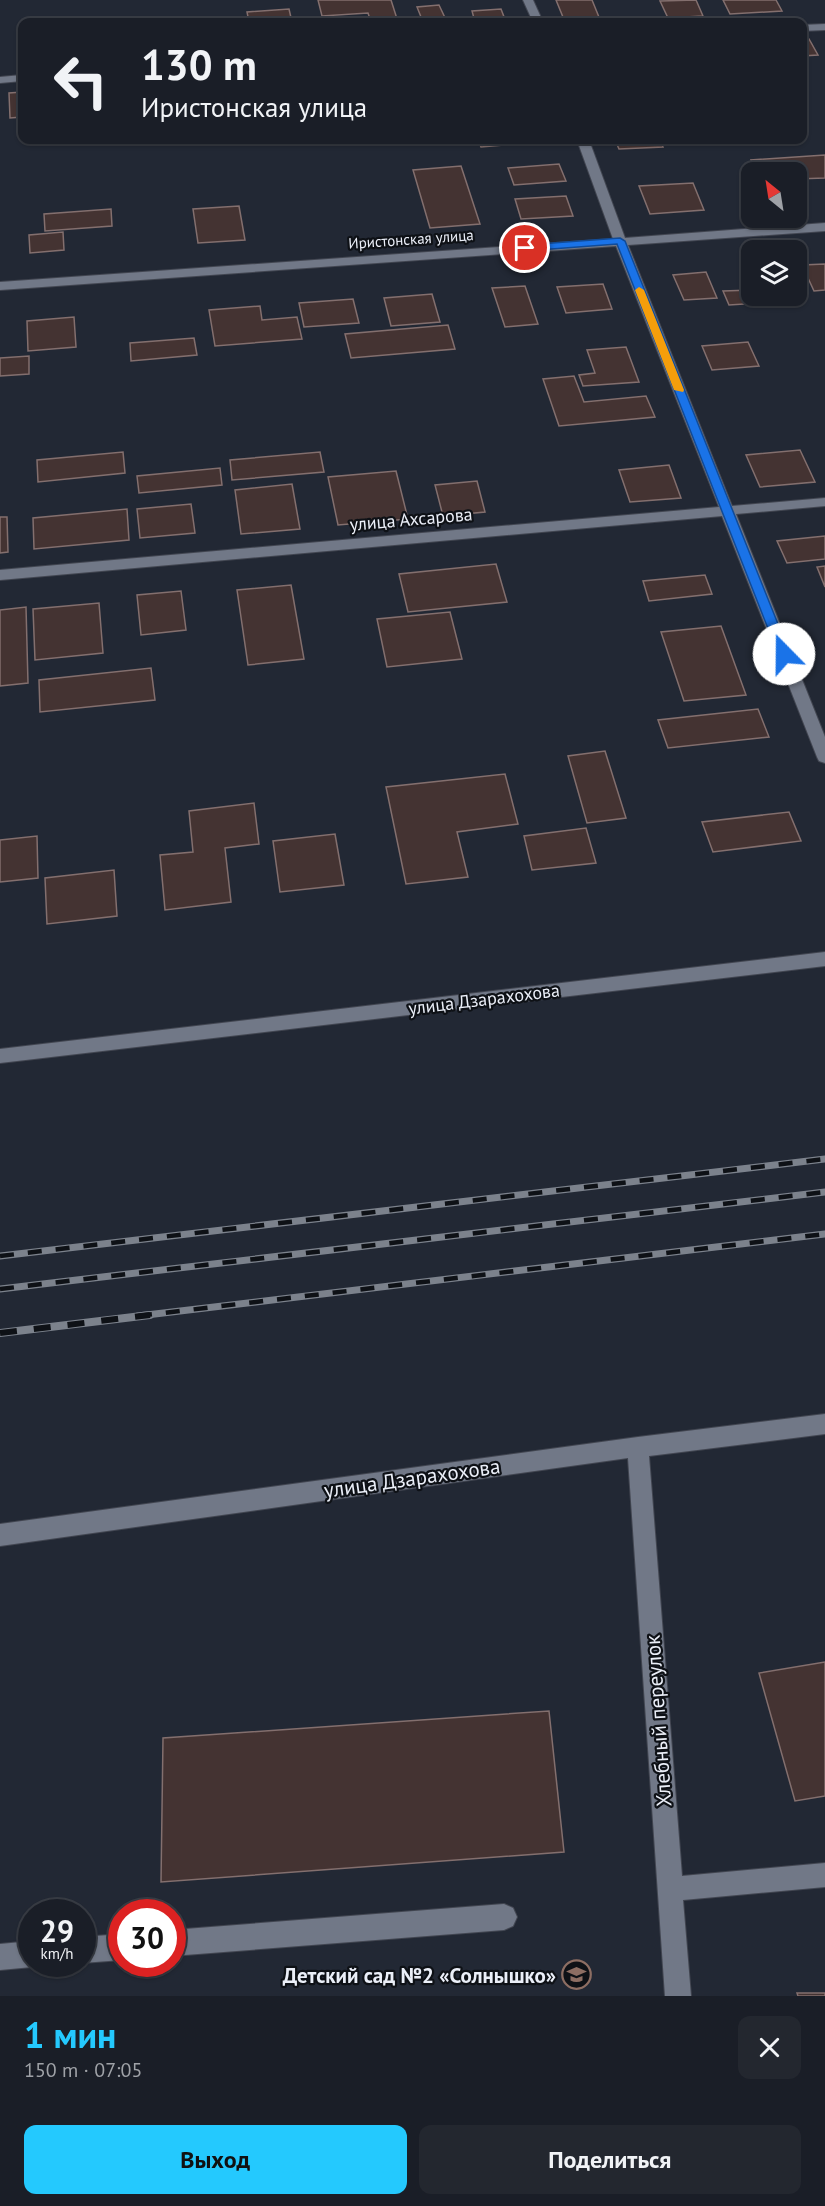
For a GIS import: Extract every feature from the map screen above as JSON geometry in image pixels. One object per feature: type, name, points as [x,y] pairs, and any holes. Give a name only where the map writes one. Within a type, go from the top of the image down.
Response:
[{"type":"street","points":[[528,0],[536,18]]},
{"type":"street","points":[[807,28],[825,27]]},
{"type":"street","points":[[0,80],[18,78]]},
{"type":"street","points":[[584,144],[620,241],[825,756]]},
{"type":"street","name":"Иристонская улица","points":[[0,286],[825,227]]},
{"type":"street","name":"улица Ахсарова","points":[[0,576],[825,502]]},
{"type":"street","name":"улица Дзарахохова","points":[[0,1056],[825,959]]},
{"type":"street","name":"улица Дзарахохова","points":[[0,1535],[638,1447],[825,1424]]},
{"type":"street","name":"Хлебный переулок","points":[[638,1447],[678,1996]]},
{"type":"street","points":[[670,1889],[825,1875]]},
{"type":"street","points":[[186,1942],[504,1917]]},
{"type":"street","points":[[0,1957],[18,1955]]},
{"type":"building","points":[[318,0],[391,0],[397,18],[370,18],[368,13],[322,16]]},
{"type":"building","points":[[556,0],[592,0],[599,18],[563,18]]},
{"type":"building","points":[[696,0],[703,16],[668,18],[660,1]]},
{"type":"building","points":[[723,0],[776,0],[782,11],[730,14]]},
{"type":"building","points":[[439,5],[445,18],[421,18],[417,7]]},
{"type":"building","points":[[289,9],[291,18],[248,18],[247,12]]},
{"type":"building","points":[[501,9],[504,18],[474,18],[472,11]]},
{"type":"building","points":[[807,39],[809,39],[818,55],[807,56]]},
{"type":"building","points":[[18,92],[18,117],[10,118],[9,93]]},
{"type":"building","points":[[480,144],[516,144],[481,147]]},
{"type":"building","points":[[617,144],[662,144],[663,147],[619,149]]},
{"type":"building","points":[[825,155],[825,178],[807,179],[807,162],[752,162],[751,160]]},
{"type":"building","points":[[559,164],[566,181],[514,185],[508,168]]},
{"type":"building","points":[[461,166],[480,224],[430,228],[413,170]]},
{"type":"building","points":[[693,183],[704,210],[650,214],[639,186]]},
{"type":"building","points":[[566,196],[573,216],[521,219],[515,199]]},
{"type":"building","points":[[239,206],[245,240],[198,243],[193,209]]},
{"type":"building","points":[[111,209],[112,226],[45,231],[44,214]]},
{"type":"building","points":[[63,232],[64,250],[30,253],[29,235]]},
{"type":"building","points":[[825,264],[825,290],[814,291],[807,276],[807,265]]},
{"type":"building","points":[[706,272],[717,298],[684,300],[673,275]]},
{"type":"building","points":[[603,284],[612,309],[566,313],[557,287]]},
{"type":"building","points":[[525,286],[538,324],[505,327],[492,288]]},
{"type":"building","points":[[741,290],[741,304],[729,305],[723,291]]},
{"type":"building","points":[[432,294],[440,322],[391,326],[384,298]]},
{"type":"building","points":[[353,299],[359,323],[304,327],[299,303]]},
{"type":"building","points":[[260,306],[262,320],[297,317],[302,339],[215,346],[209,310]]},
{"type":"building","points":[[74,317],[76,347],[28,351],[27,321]]},
{"type":"building","points":[[448,325],[455,349],[351,358],[345,334]]},
{"type":"building","points":[[194,338],[197,355],[131,361],[130,343]]},
{"type":"building","points":[[748,342],[759,366],[712,370],[702,346]]},
{"type":"building","points":[[626,347],[639,382],[583,386],[579,375],[595,373],[587,350]]},
{"type":"building","points":[[29,356],[29,374],[0,376],[0,358]]},
{"type":"building","points":[[574,376],[584,402],[646,396],[655,417],[559,426],[543,379]]},
{"type":"building","points":[[800,450],[815,482],[760,487],[746,455]]},
{"type":"building","points":[[123,452],[125,473],[38,482],[37,460]]},
{"type":"building","points":[[320,452],[324,472],[232,480],[230,460]]},
{"type":"building","points":[[669,465],[681,498],[630,502],[619,470]]},
{"type":"building","points":[[220,468],[222,485],[139,493],[137,476]]},
{"type":"building","points":[[396,471],[408,519],[338,525],[328,477]]},
{"type":"building","points":[[477,481],[485,512],[443,516],[435,485]]},
{"type":"building","points":[[292,484],[300,529],[241,534],[235,490]]},
{"type":"building","points":[[191,504],[195,533],[140,538],[137,509]]},
{"type":"building","points":[[127,509],[129,540],[34,549],[33,518]]},
{"type":"building","points":[[0,517],[7,517],[8,552],[0,553]]},
{"type":"building","points":[[825,536],[825,559],[787,563],[777,541]]},
{"type":"building","points":[[496,564],[507,602],[408,612],[399,574]]},
{"type":"building","points":[[825,566],[825,587],[817,567]]},
{"type":"building","points":[[705,575],[712,594],[649,601],[643,581]]},
{"type":"building","points":[[291,585],[304,659],[248,665],[237,590]]},
{"type":"building","points":[[181,591],[186,630],[141,635],[137,595]]},
{"type":"building","points":[[99,603],[103,653],[35,660],[33,609]]},
{"type":"building","points":[[26,607],[28,683],[0,686],[0,610]]},
{"type":"building","points":[[450,612],[462,659],[387,667],[377,619]]},
{"type":"building","points":[[721,626],[746,695],[684,701],[661,632]]},
{"type":"building","points":[[151,668],[155,700],[40,712],[39,680]]},
{"type":"building","points":[[758,709],[769,737],[668,748],[658,720]]},
{"type":"building","points":[[605,751],[626,818],[587,823],[568,756]]},
{"type":"building","points":[[505,774],[518,824],[457,832],[468,877],[406,884],[386,787]]},
{"type":"building","points":[[254,803],[259,844],[225,848],[231,902],[165,910],[160,855],[193,852],[189,811]]},
{"type":"building","points":[[789,812],[801,841],[713,852],[702,822]]},
{"type":"building","points":[[586,828],[596,863],[532,870],[524,836]]},
{"type":"building","points":[[335,834],[344,885],[280,892],[273,841]]},
{"type":"building","points":[[37,836],[38,878],[0,882],[0,840]]},
{"type":"building","points":[[114,870],[117,916],[47,924],[45,878]]},
{"type":"building","points":[[825,1662],[825,1796],[795,1801],[759,1673]]},
{"type":"building","points":[[549,1711],[564,1852],[161,1882],[163,1738]]},
{"type":"building","points":[[797,1993],[825,1993],[825,1996],[798,1996]]},
{"type":"railway","points":[[0,1256],[825,1159]]},
{"type":"railway","points":[[0,1289],[825,1192]]},
{"type":"railway","points":[[138,1316],[825,1234]]},
{"type":"railway","points":[[0,1333],[150,1315]]},
{"type":"slow traffic","points":[[639,290],[679,390]]},
{"type":"place","name":"Детский сад №2 «Солнышко»","points":[[577,1975]]},
{"type":"route","points":[[525,248],[620,241],[784,654]]}]
